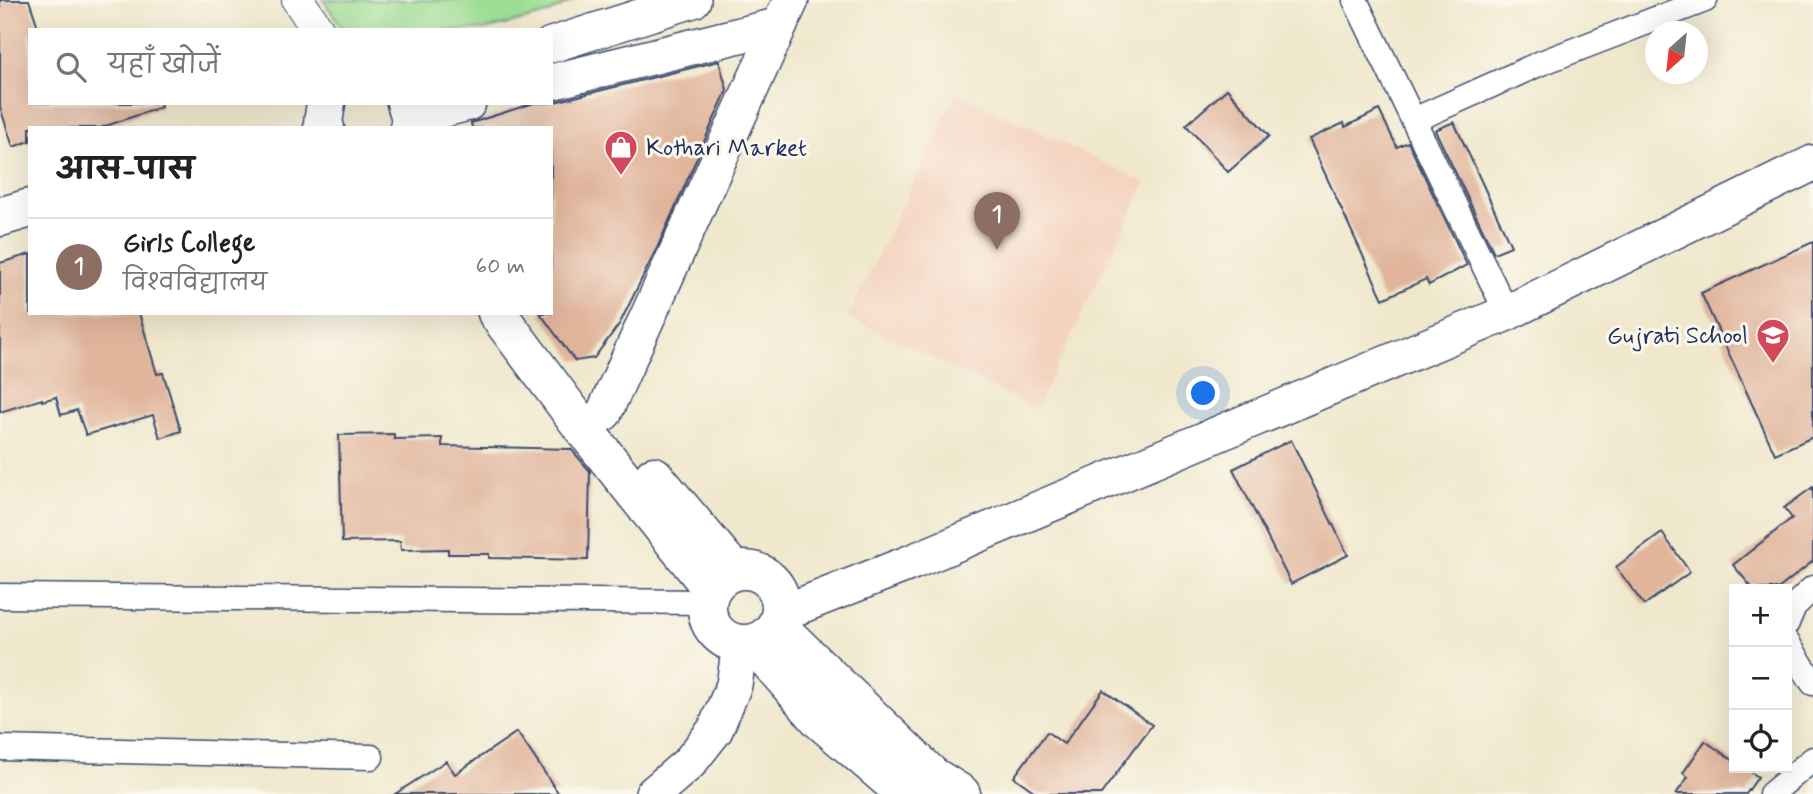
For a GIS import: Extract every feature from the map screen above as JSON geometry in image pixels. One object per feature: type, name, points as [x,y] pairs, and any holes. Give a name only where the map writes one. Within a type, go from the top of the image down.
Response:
[{"type":"highway","points":[[0,217],[28,209]]},
{"type":"highway","points":[[0,238],[28,230]]},
{"type":"highway","points":[[498,315],[583,428],[718,587]]},
{"type":"highway","points":[[530,315],[661,486],[718,587]]},
{"type":"highway","points":[[749,570],[763,575],[774,584],[781,598],[763,632],[725,640],[714,630],[708,617],[718,587],[749,570]]},
{"type":"highway","points":[[763,632],[820,720],[906,794]]},
{"type":"highway","points":[[763,632],[932,776],[961,794]]},
{"type":"main road","points":[[553,44],[693,0]]},
{"type":"main road","points":[[553,81],[786,12]]},
{"type":"main road","points":[[604,413],[786,12]]},
{"type":"main road","points":[[409,116],[459,105]]},
{"type":"main road","points":[[653,794],[689,763],[715,730],[734,685],[763,632],[912,562],[1507,313],[1813,163]]},
{"type":"street","points":[[298,0],[317,28]]},
{"type":"street","points":[[1355,0],[1507,313]]},
{"type":"street","points":[[1414,120],[1541,63],[1705,0]]},
{"type":"street","points":[[0,596],[718,587]]},
{"type":"street","points":[[1792,611],[1813,588]]},
{"type":"street","points":[[1790,647],[1813,683]]},
{"type":"street","points":[[0,748],[371,757]]},
{"type":"street","points":[[1770,794],[1813,759]]},
{"type":"shaded area","points":[[957,92],[1146,183],[1036,409],[848,317]]},
{"type":"green space","points":[[323,0],[574,0],[547,14],[493,28],[343,28]]},
{"type":"building","points":[[0,0],[29,0],[38,28],[28,28],[28,105],[161,107],[106,126],[28,126],[28,142],[13,147],[0,107]]},
{"type":"building","name":"Kothari Market","points":[[719,61],[727,90],[658,246],[620,323],[594,358],[575,361],[541,315],[553,315],[553,126],[472,126],[471,123],[528,105],[553,105],[553,102]]},
{"type":"building","points":[[1227,89],[1269,136],[1228,172],[1186,125]]},
{"type":"building","points":[[1379,110],[1397,147],[1408,142],[1467,265],[1429,285],[1426,279],[1383,299],[1309,139],[1344,123],[1345,127]]},
{"type":"building","points":[[1454,122],[1511,246],[1494,253],[1435,130]]},
{"type":"building","name":"Gujrati School","points":[[1813,242],[1813,437],[1775,454],[1701,293]]},
{"type":"building","points":[[28,255],[28,315],[140,315],[157,374],[163,373],[181,431],[160,438],[153,415],[86,435],[77,410],[61,415],[56,397],[0,412],[0,263]]},
{"type":"building","points":[[394,434],[394,439],[442,438],[442,446],[571,449],[590,471],[588,560],[489,558],[489,554],[448,554],[448,549],[401,550],[400,541],[342,542],[339,435]]},
{"type":"building","points":[[1291,440],[1348,555],[1291,584],[1233,469]]},
{"type":"building","points":[[1813,487],[1813,561],[1784,584],[1749,584],[1733,565],[1792,518],[1784,508]]},
{"type":"building","points":[[1662,533],[1690,572],[1644,605],[1616,567]]},
{"type":"building","points":[[1103,690],[1152,725],[1101,794],[1038,794],[1014,777],[1047,732],[1064,744]]},
{"type":"building","points":[[517,732],[559,794],[395,794],[446,761],[455,774]]},
{"type":"building","points":[[1705,741],[1729,758],[1729,773],[1752,773],[1758,777],[1746,794],[1676,794],[1688,777],[1683,773]]},
{"type":"place","name":"Kothari Market","points":[[621,177]]},
{"type":"place","name":"Girls College","points":[[997,250]]},
{"type":"place","name":"Gujrati School","points":[[1773,365]]}]
